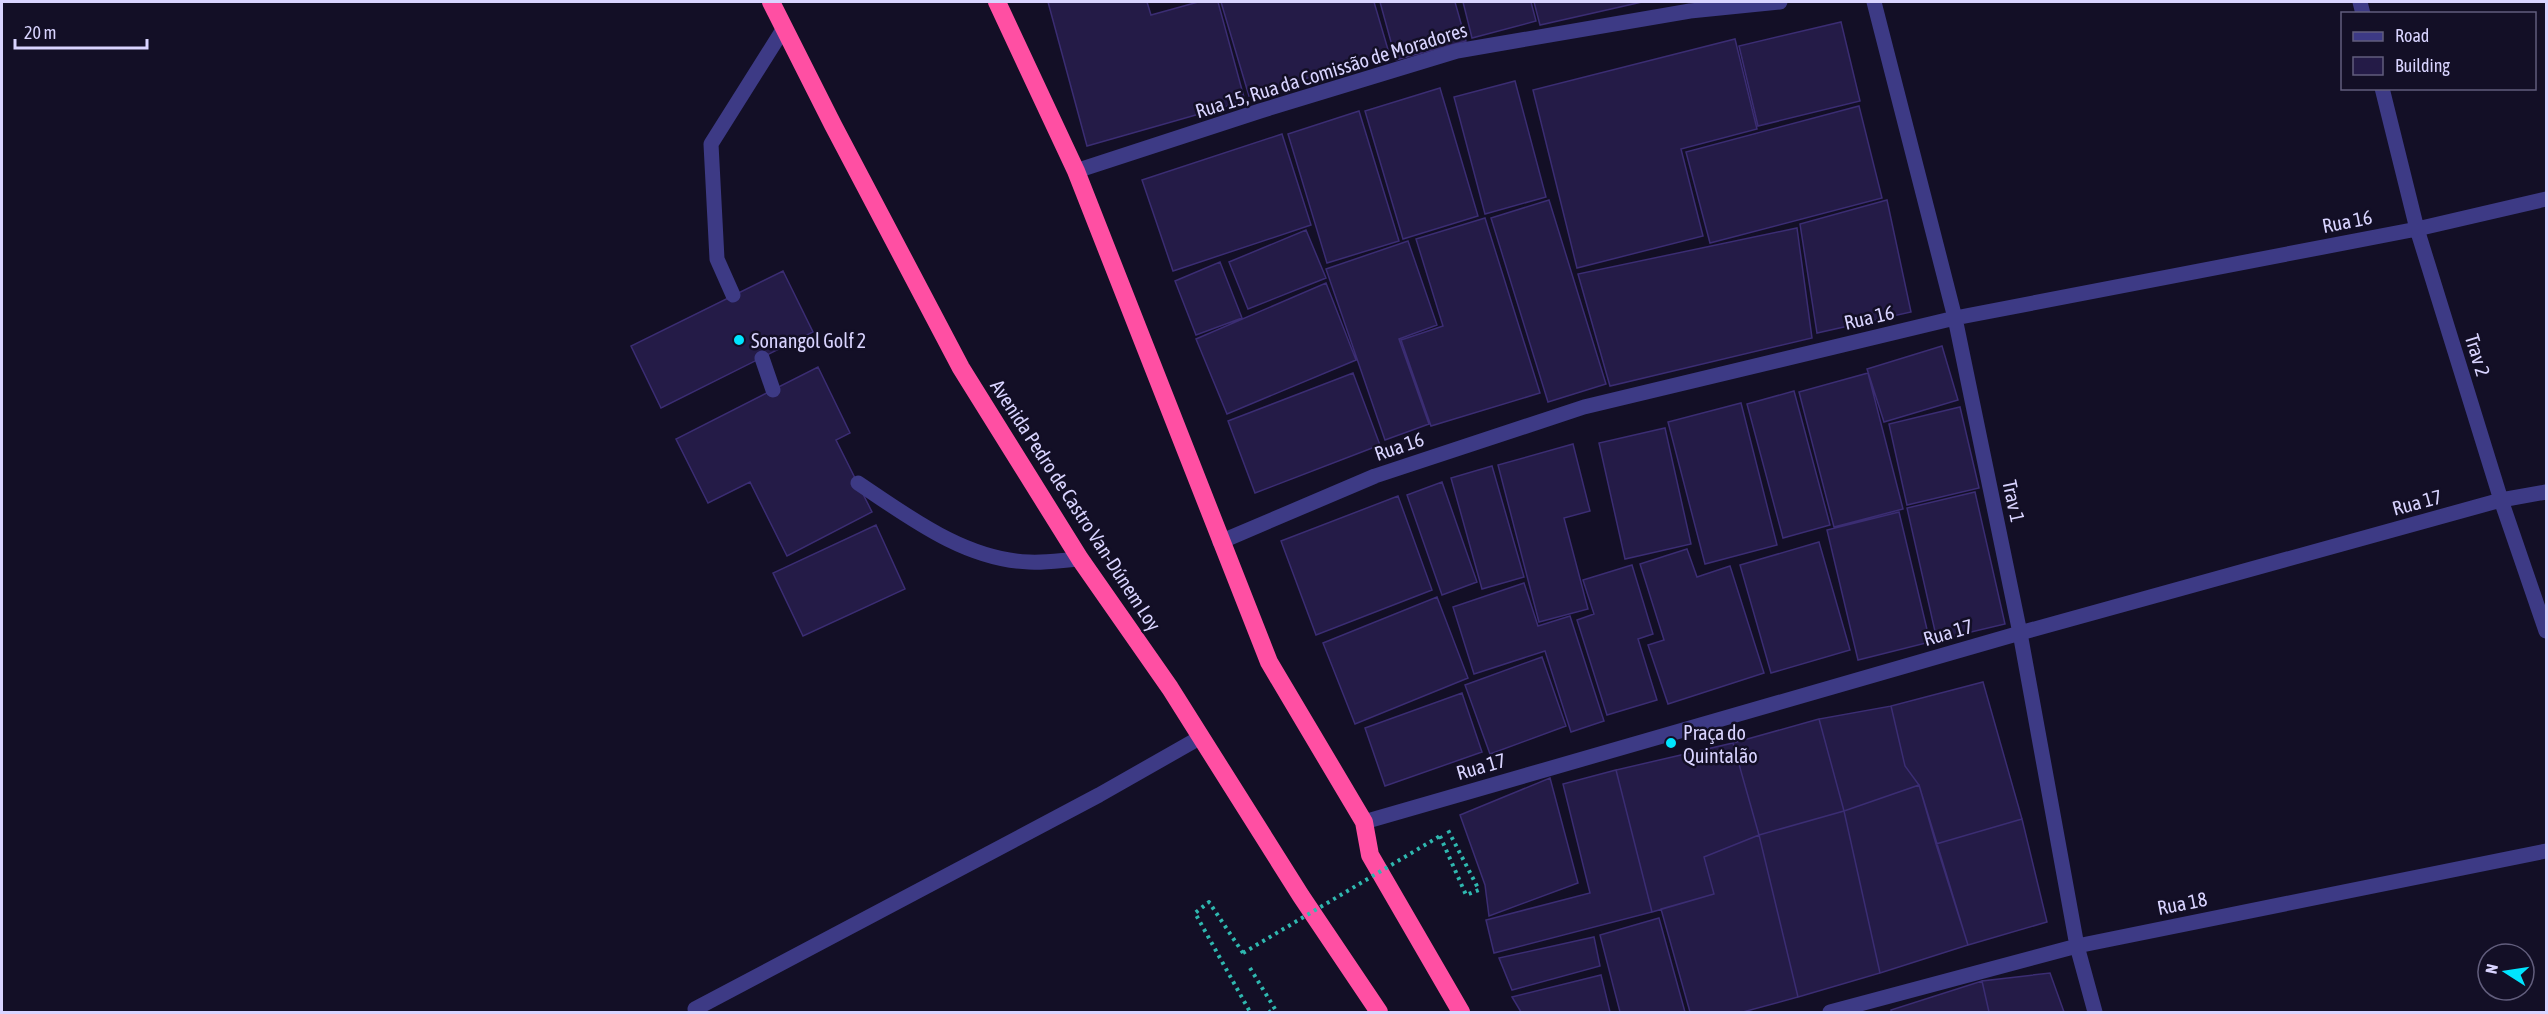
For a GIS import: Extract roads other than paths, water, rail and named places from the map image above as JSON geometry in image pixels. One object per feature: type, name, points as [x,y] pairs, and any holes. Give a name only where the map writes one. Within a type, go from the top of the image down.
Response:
[{"type":"highway","name":"Avenida Pedro de Castro Van-Dúnem Loy","points":[[771,2],[961,368],[1080,559],[1170,688],[1301,896],[1379,1012]]},
{"type":"highway","points":[[997,2],[1076,171],[1269,662],[1365,822],[1370,855],[1461,1012]]},
{"type":"street","name":"Rua 15, Rua da Comissão de Moradores","points":[[1076,171],[1260,111],[1457,51],[1690,11],[1780,2]]},
{"type":"street","name":"Trav 1","points":[[1874,2],[1955,318],[2020,633],[2077,946],[2095,1012]]},
{"type":"street","points":[[733,296],[717,259],[711,144],[784,28]]},
{"type":"street","name":"Trav 2","points":[[2382,90],[2417,229],[2501,500],[2547,631]]},
{"type":"street","name":"Rua 16","points":[[1220,542],[1375,476],[1584,407],[1955,318],[2417,229],[2547,199]]},
{"type":"street","points":[[762,358],[773,390]]},
{"type":"street","points":[[858,483],[925,527],[984,554],[1028,562],[1080,559]]},
{"type":"street","name":"Rua 17","points":[[1365,822],[2020,633],[2501,500],[2547,492]]},
{"type":"street","points":[[695,1009],[1099,795],[1201,737]]},
{"type":"street","name":"Rua 18","points":[[1830,1012],[2077,946],[2547,851]]},
{"type":"place","name":"Sonangol Golf 2","points":[[739,340]]},
{"type":"place","name":"Praça do Quintalão","points":[[1671,743]]}]
